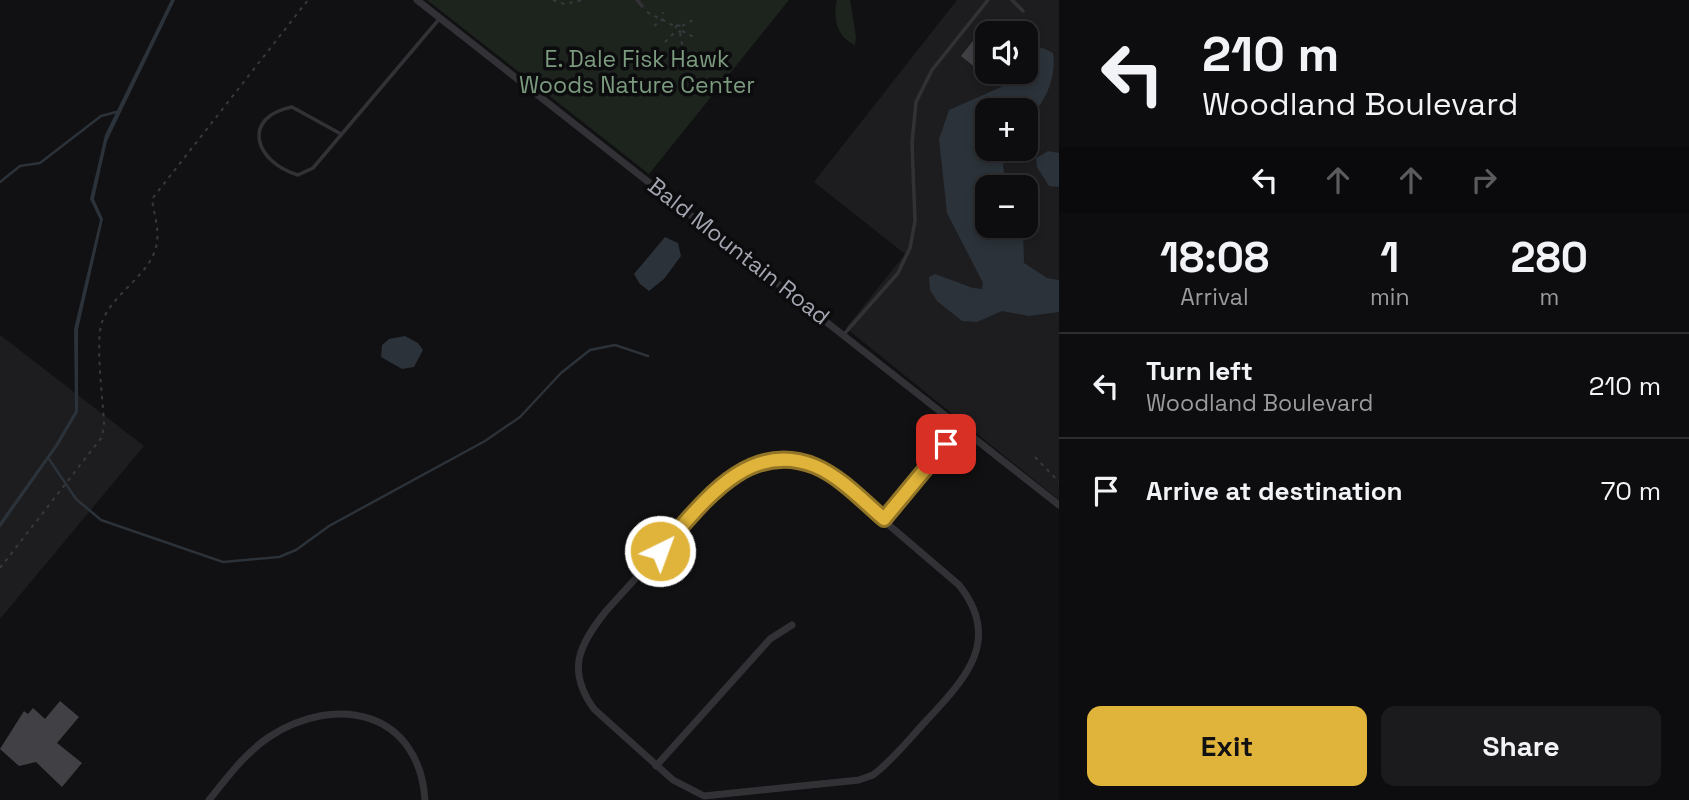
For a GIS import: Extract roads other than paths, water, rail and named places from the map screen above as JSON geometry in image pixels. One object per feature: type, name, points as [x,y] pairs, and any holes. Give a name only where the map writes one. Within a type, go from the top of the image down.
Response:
[{"type":"street","name":"Bald Mountain Road","points":[[417,0],[845,333],[1059,505]]},
{"type":"street","points":[[884,519],[961,426]]},
{"type":"street","points":[[794,460],[828,473],[884,519],[964,592],[977,616],[980,635],[978,651],[956,689],[894,757],[873,775],[859,780],[718,797],[692,792],[656,766],[594,709],[584,695],[578,678],[578,663],[591,630],[715,491],[738,471],[756,463],[794,460]]},
{"type":"street","points":[[656,766],[770,639],[792,625]]},
{"type":"street","points":[[209,800],[247,756],[269,737],[298,722],[345,713],[374,719],[387,726],[406,743],[418,762],[425,800]]},
{"type":"lane","points":[[637,0],[642,6]]},
{"type":"lane","points":[[845,333],[898,273],[910,248],[915,221],[912,143],[916,102],[932,70],[988,0]]},
{"type":"lane","points":[[1012,0],[1023,11]]},
{"type":"lane","points":[[341,134],[292,107],[271,115],[259,135],[259,146],[270,162],[282,170],[298,175],[313,168],[440,18]]},
{"type":"waterway","points":[[0,182],[20,166],[40,163],[101,116],[116,112]]},
{"type":"waterway","points":[[49,459],[76,499],[101,520],[223,562],[279,557],[296,550],[329,526],[485,441],[520,417],[561,373],[590,350],[615,345],[648,356]]},
{"type":"park label","name":"E. Dale Fisk Hawk Woods Nature Center","points":[[637,72]]}]
